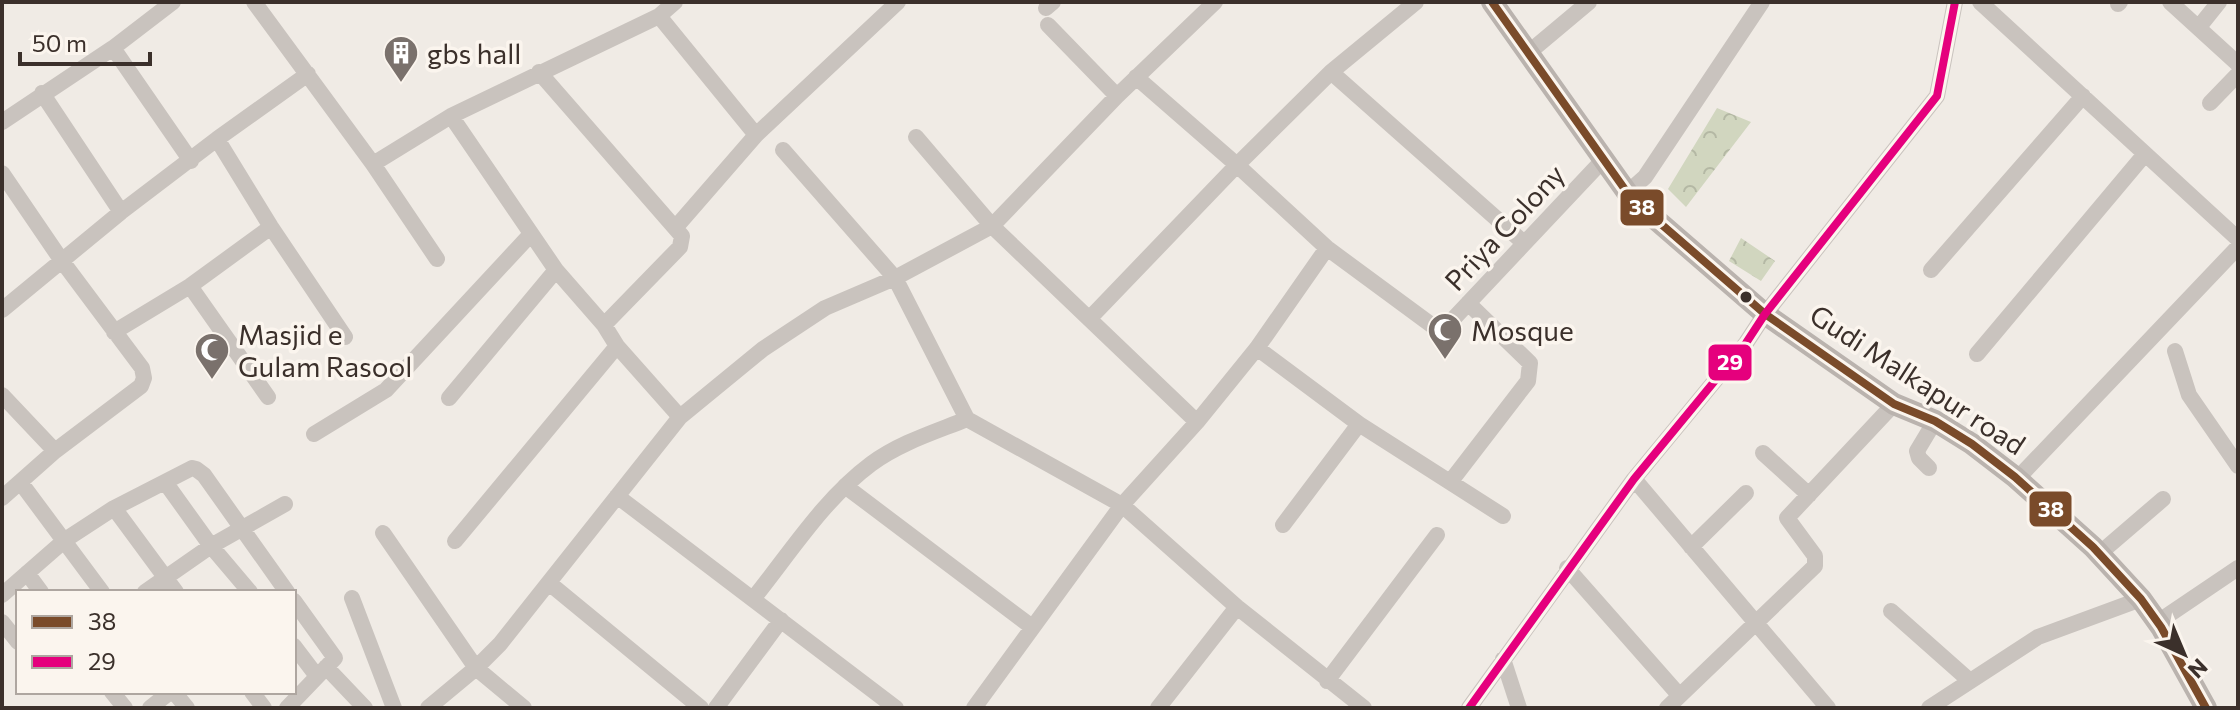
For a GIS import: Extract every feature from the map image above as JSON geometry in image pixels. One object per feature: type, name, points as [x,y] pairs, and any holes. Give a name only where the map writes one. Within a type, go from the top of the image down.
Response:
[{"type":"street","points":[[2,122],[113,48],[173,2]]},
{"type":"street","points":[[254,2],[373,164],[437,259]]},
{"type":"street","points":[[373,164],[451,116],[659,16],[675,2]]},
{"type":"street","points":[[676,227],[756,135],[898,2]]},
{"type":"street","points":[[1090,318],[1331,72],[1416,2]]},
{"type":"street","name":"Gudi Malkapur road","points":[[1492,2],[1627,193],[1765,314],[1894,404],[1935,421],[1972,444],[2017,479],[2099,554],[2141,599],[2158,622],[2202,706]]},
{"type":"street","points":[[1527,54],[1589,2]]},
{"type":"street","points":[[1627,193],[1645,177],[1762,2]]},
{"type":"street","points":[[1469,708],[1634,479],[1746,343],[1765,314],[1937,96],[1955,2]]},
{"type":"street","points":[[1980,2],[2238,239]]},
{"type":"street","points":[[2170,2],[2238,64]]},
{"type":"street","points":[[2199,27],[2219,2]]},
{"type":"street","points":[[428,708],[500,644],[680,417],[763,349],[825,308],[895,278],[992,226],[1211,3]]},
{"type":"street","points":[[659,16],[756,135]]},
{"type":"street","points":[[1048,25],[1117,96]]},
{"type":"street","points":[[113,48],[191,161]]},
{"type":"street","points":[[539,72],[682,236],[680,247],[604,325]]},
{"type":"street","points":[[1331,72],[1524,243]]},
{"type":"street","points":[[2,310],[121,212],[308,74]]},
{"type":"street","points":[[2210,103],[2238,74]]},
{"type":"street","name":"Priya Colony","points":[[1136,77],[1327,248],[1441,332],[1604,159]]},
{"type":"street","points":[[42,93],[121,212]]},
{"type":"street","points":[[1931,270],[2083,96]]},
{"type":"street","points":[[451,116],[556,270],[680,417]]},
{"type":"street","points":[[916,137],[992,226],[1197,422]]},
{"type":"street","points":[[217,139],[271,227],[345,337]]},
{"type":"street","points":[[783,150],[895,278],[967,419],[1122,505],[1237,607],[1364,708]]},
{"type":"street","points":[[1977,354],[2145,154]]},
{"type":"street","points":[[2,173],[62,261],[142,368],[144,378],[141,386],[55,451],[2,498]]},
{"type":"street","points":[[114,332],[190,286],[271,227]]},
{"type":"street","points":[[314,434],[386,390],[531,234]]},
{"type":"street","points":[[2017,479],[2238,247]]},
{"type":"street","points":[[974,708],[1122,505],[1197,422],[1257,348],[1327,248]]},
{"type":"street","points":[[449,398],[556,270]]},
{"type":"street","points":[[190,286],[268,397]]},
{"type":"street","points":[[1451,481],[1528,381],[1530,363],[1468,303]]},
{"type":"street","points":[[455,541],[617,346]]},
{"type":"street","points":[[1257,348],[1359,424],[1503,516]]},
{"type":"street","points":[[2175,351],[2189,395],[2238,466]]},
{"type":"street","points":[[2,395],[55,451]]},
{"type":"street","points":[[1667,708],[1754,621],[1815,566],[1812,551],[1787,518],[1894,404]]},
{"type":"street","points":[[753,599],[845,486],[873,462],[899,447],[967,419]]},
{"type":"street","points":[[1929,468],[1919,458],[1917,451],[1935,421]]},
{"type":"street","points":[[1283,525],[1359,424]]},
{"type":"street","points":[[1763,453],[1809,495]]},
{"type":"street","points":[[2,595],[65,540],[114,508],[186,469],[200,471],[286,590]]},
{"type":"street","points":[[1634,479],[1828,708]]},
{"type":"street","points":[[165,482],[211,546],[248,590]]},
{"type":"street","points":[[21,483],[101,590]]},
{"type":"street","points":[[845,486],[1032,627]]},
{"type":"street","points":[[1691,547],[1746,493]]},
{"type":"street","points":[[617,496],[891,706]]},
{"type":"street","points":[[2099,554],[2163,499]]},
{"type":"street","points":[[148,590],[211,546],[285,504]]},
{"type":"street","points":[[114,508],[175,590]]},
{"type":"street","points":[[383,533],[476,668],[524,708]]},
{"type":"street","points":[[1327,681],[1437,535]]},
{"type":"street","points":[[1567,568],[1679,695]]},
{"type":"street","points":[[2158,622],[2238,568]]},
{"type":"street","points":[[27,573],[40,590]]},
{"type":"street","points":[[549,583],[696,706]]},
{"type":"street","points":[[352,598],[394,708]]},
{"type":"street","points":[[1929,708],[2038,637],[2141,599]]},
{"type":"street","points":[[289,707],[335,658],[296,604]]},
{"type":"street","points":[[1158,708],[1237,607]]},
{"type":"street","points":[[1891,611],[1970,681]]},
{"type":"street","points":[[716,708],[781,620]]},
{"type":"street","points":[[2,622],[16,640]]},
{"type":"street","points":[[296,648],[365,708]]},
{"type":"street","points":[[1503,659],[1519,708]]},
{"type":"street","points":[[150,708],[169,694]]},
{"type":"green space","points":[[1717,108],[1751,122],[1686,207],[1668,189]]},
{"type":"green space","points":[[1741,238],[1775,261],[1761,281],[1729,261]]},
{"type":"transit line","name":"38","points":[[1492,2],[1631,198],[1765,314],[1894,404],[1935,421],[2015,477],[2093,547],[2141,599],[2161,627],[2206,708]]},
{"type":"transit line","name":"29","points":[[1469,708],[1634,479],[1746,343],[1765,314],[1937,96],[1955,2]]},
{"type":"place","name":"gbs hall","points":[[401,84]]},
{"type":"place","name":"Mosque","points":[[1445,361]]},
{"type":"place","name":"Masjid e Gulam Rasool","points":[[212,381]]}]
